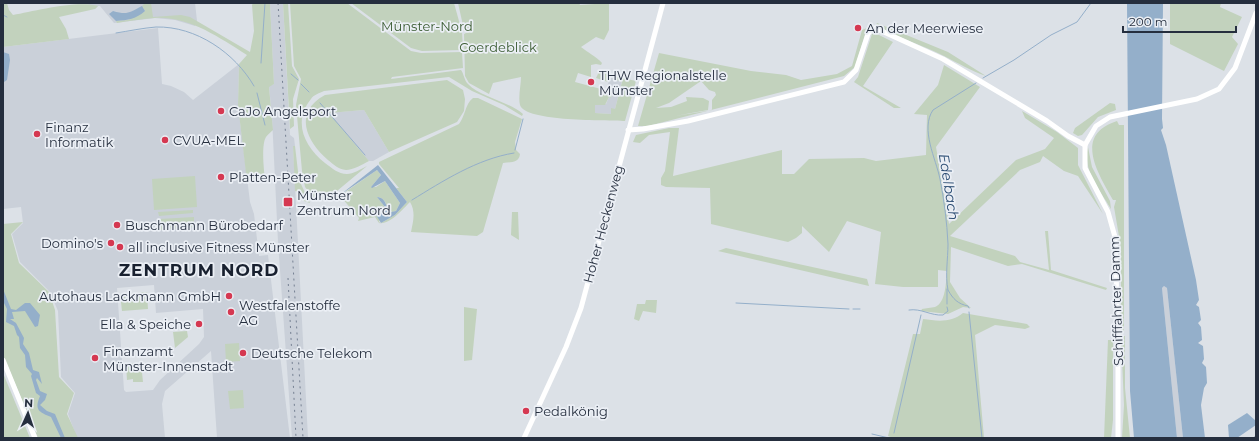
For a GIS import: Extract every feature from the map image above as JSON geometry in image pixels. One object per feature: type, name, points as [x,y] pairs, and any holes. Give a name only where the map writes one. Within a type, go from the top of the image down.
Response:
[{"type":"street","name":"Hoher Heckenweg","points":[[524,438],[566,347],[581,308],[663,3]]},
{"type":"street","name":"Schifffahrter Damm","points":[[1118,438],[1118,338],[1114,237],[1108,212],[1085,168],[1085,145],[1091,132],[1098,123],[1110,117],[1207,96],[1225,84],[1235,68],[1256,13]]},
{"type":"street","points":[[628,130],[673,124],[844,82],[856,70],[868,34],[875,28],[943,59],[1085,145]]},
{"type":"street","points":[[3,360],[35,438]]},
{"type":"shaded area","points":[[86,3],[195,3],[197,21],[195,26],[175,20],[155,18],[114,23],[100,6],[95,9]]},
{"type":"shaded area","points":[[270,3],[283,3],[290,135],[294,138],[295,146],[293,146],[308,438],[292,438],[269,86],[274,84]]},
{"type":"shaded area","points":[[158,28],[162,84],[184,92],[193,100],[239,64],[238,105],[250,202],[254,214],[259,256],[268,255],[290,438],[217,438],[211,351],[165,391],[162,404],[165,438],[77,438],[68,414],[75,393],[61,377],[58,311],[50,292],[20,262],[12,234],[23,223],[21,207],[3,209],[3,47]],"holes":[[[154,285],[156,313],[203,309],[204,337],[199,344],[160,380],[153,390],[126,392],[124,390],[117,288]]]},
{"type":"shaded area","points":[[611,75],[622,81],[615,109],[611,114],[595,113],[595,104],[606,104],[609,97],[611,98],[612,92],[606,90]]},
{"type":"shaded area","points":[[364,110],[389,152],[373,161],[369,161],[328,113]]},
{"type":"shaded area","points":[[1164,286],[1167,288],[1183,438],[1177,438],[1162,288]]},
{"type":"green space","points":[[3,3],[7,3],[9,10],[13,15],[68,5],[89,4],[98,6],[95,9],[59,17],[66,29],[69,39],[3,47]]},
{"type":"green space","points":[[145,3],[151,3],[153,17],[181,15],[190,17],[250,52],[254,31],[252,5],[253,3],[270,3],[274,84],[269,87],[273,130],[264,141],[263,158],[265,180],[263,181],[257,178],[247,182],[238,105],[239,64],[247,55],[203,29],[179,20],[154,18],[117,23],[116,21],[128,20],[145,11],[142,6]]},
{"type":"green space","points":[[283,3],[288,3],[292,66],[299,79],[293,99],[294,126],[290,129]]},
{"type":"green space","points":[[290,3],[347,3],[411,51],[421,53],[462,52],[463,68],[392,77],[391,79],[461,70],[467,82],[473,88],[523,114],[522,116],[504,105],[472,91],[449,77],[324,91],[313,96],[305,108],[302,116],[303,134],[307,142],[318,157],[338,172],[347,174],[352,173],[367,166],[331,196],[327,192],[315,199],[305,187],[302,171],[296,105],[301,79],[294,66]]},
{"type":"green space","name":"Münster-Nord","points":[[351,3],[454,3],[462,32],[463,48],[462,50],[422,51],[411,48]]},
{"type":"green space","name":"Coerdeblick","points":[[458,3],[579,3],[580,5],[609,3],[609,30],[604,40],[596,37],[581,47],[602,63],[601,65],[591,65],[591,77],[578,73],[575,82],[612,92],[611,98],[609,97],[605,105],[595,105],[595,113],[611,114],[611,108],[615,109],[622,82],[613,79],[614,76],[636,81],[625,121],[568,119],[536,115],[525,111],[519,102],[521,77],[493,83],[489,94],[469,83],[465,76],[464,34],[470,31],[464,30]]},
{"type":"green space","points":[[1170,3],[1221,3],[1220,7],[1242,17],[1232,37],[1238,44],[1224,71],[1170,44]]},
{"type":"green space","points":[[877,23],[948,52],[986,76],[936,52],[893,34],[876,25]]},
{"type":"green space","points":[[867,28],[855,67],[844,76],[712,110],[712,100],[716,95],[715,92],[709,90],[701,81],[669,103],[656,108],[671,107],[687,101],[686,97],[703,98],[709,101],[708,110],[675,116],[708,111],[648,126],[638,126],[659,53],[751,71],[786,75],[801,80],[837,74],[852,66],[862,30]]},
{"type":"green space","points":[[875,33],[893,42],[863,86],[901,108],[894,108],[854,82],[858,77],[872,34]]},
{"type":"green space","points":[[944,65],[980,87],[936,147],[949,224],[1016,160],[1045,149],[1054,138],[1025,118],[1022,111],[1057,132],[1078,148],[1078,165],[1103,214],[1078,176],[1064,171],[1043,156],[1040,162],[1020,170],[950,236],[1015,256],[1020,262],[1049,270],[1045,231],[1048,231],[1051,270],[1107,288],[1106,290],[1022,264],[1008,266],[951,247],[950,282],[960,298],[971,308],[963,307],[948,314],[921,311],[922,309],[939,305],[945,291],[947,271],[938,270],[938,287],[903,287],[875,284],[881,232],[847,221],[829,252],[802,226],[802,233],[788,242],[711,224],[710,188],[666,187],[661,185],[661,178],[665,171],[670,132],[649,135],[640,143],[633,142],[636,135],[669,128],[679,128],[673,176],[782,150],[782,174],[794,174],[809,159],[864,158],[876,161],[926,155],[927,115],[914,114],[938,85]]},
{"type":"green space","points":[[599,72],[611,75],[608,82],[596,78]]},
{"type":"green space","points":[[447,80],[463,90],[465,99],[464,111],[457,122],[389,152],[364,110],[329,113],[369,161],[355,168],[346,170],[334,165],[320,152],[309,136],[306,127],[306,118],[309,110],[315,102],[325,95]]},
{"type":"green space","points":[[473,98],[478,98],[522,119],[515,142],[516,150],[520,154],[519,157],[514,162],[503,163],[483,232],[477,236],[411,232],[413,213],[410,202],[388,222],[381,223],[395,215],[407,202],[396,188],[399,188],[379,164],[379,162],[459,124],[468,104]]},
{"type":"green space","points":[[1110,103],[1115,104],[1116,110],[1098,117],[1082,135],[1078,136],[1073,133],[1075,128]]},
{"type":"green space","points":[[1117,121],[1119,125],[1124,125],[1124,332],[1121,332],[1121,248],[1114,207],[1116,200],[1113,200],[1096,167],[1092,145],[1096,135],[1104,127]]},
{"type":"green space","points":[[293,146],[295,146],[299,180],[310,203],[304,201],[301,192],[295,191]]},
{"type":"green space","points":[[1088,147],[1092,167],[1110,201],[1111,209],[1093,180],[1090,172],[1087,155]]},
{"type":"green space","points":[[377,170],[381,175],[371,187],[376,187],[385,181],[400,203],[396,211],[392,212],[383,199],[377,197],[385,207],[379,222],[381,223],[379,223],[375,217],[358,221],[359,218],[341,197],[341,195]]},
{"type":"green space","points":[[195,176],[197,207],[154,210],[152,179]]},
{"type":"green space","points":[[193,210],[193,213],[159,216],[158,212]]},
{"type":"green space","points":[[512,212],[518,212],[519,240],[511,235]]},
{"type":"green space","points":[[194,217],[194,227],[160,230],[159,219]]},
{"type":"green space","points":[[23,222],[11,234],[19,263],[49,292],[55,310],[59,377],[74,393],[67,414],[78,438],[38,438],[3,355],[3,224]]},
{"type":"green space","points":[[726,248],[867,279],[869,286],[718,251]]},
{"type":"green space","points":[[147,292],[148,309],[122,311],[120,294]]},
{"type":"green space","points":[[646,300],[657,300],[656,313],[643,311],[639,321],[634,319],[637,304],[645,304]]},
{"type":"green space","points":[[464,307],[477,309],[472,360],[464,361]]},
{"type":"green space","points":[[963,313],[1027,324],[1030,327],[1025,329],[995,325],[975,335],[984,438],[893,438],[888,436],[913,334],[920,334],[923,319],[939,321],[949,320]]},
{"type":"green space","points":[[187,331],[188,337],[175,348],[173,332]]},
{"type":"green space","points":[[1121,336],[1125,336],[1125,388],[1130,438],[1122,438],[1124,405]]},
{"type":"green space","points":[[1108,340],[1113,340],[1113,420],[1111,438],[1104,438]]},
{"type":"green space","points":[[239,343],[240,361],[226,362],[225,344]]},
{"type":"green space","points":[[141,363],[143,382],[133,382],[133,379],[127,380],[126,364]]},
{"type":"green space","points":[[3,373],[30,438],[3,438]]},
{"type":"green space","points":[[243,390],[244,408],[230,409],[228,391]]},
{"type":"water","points":[[1127,3],[1163,3],[1163,128],[1161,130],[1166,145],[1196,280],[1199,300],[1196,305],[1199,307],[1201,320],[1198,323],[1201,327],[1202,340],[1198,343],[1203,346],[1204,359],[1202,363],[1206,367],[1207,383],[1204,388],[1201,405],[1205,438],[1183,438],[1167,288],[1164,286],[1162,288],[1177,438],[1134,438],[1130,391]]},
{"type":"water","points":[[142,6],[145,11],[128,20],[116,21],[109,14],[113,11],[128,13]]},
{"type":"water","points":[[3,52],[9,54],[10,60],[7,80],[4,82]]},
{"type":"water","points":[[378,165],[407,202],[395,215],[381,223],[376,215],[385,207],[377,197],[383,199],[391,212],[396,211],[400,203],[385,181],[372,188],[371,187],[381,175],[377,170],[340,195]]},
{"type":"water","points":[[3,289],[11,309],[16,310],[25,303],[30,303],[40,315],[38,326],[35,327],[25,311],[12,312],[14,319],[10,319],[16,323],[24,338],[23,344],[29,353],[33,370],[39,372],[42,384],[37,378],[36,380],[40,391],[47,394],[45,400],[40,405],[47,411],[55,414],[65,438],[61,438],[51,417],[43,414],[39,410],[38,401],[40,396],[36,393],[31,376],[32,374],[26,367],[25,355],[20,348],[19,337],[14,326],[6,322],[7,309],[3,301]]},
{"type":"water","points":[[1247,413],[1256,421],[1256,425],[1237,438],[1229,438],[1228,425]]},
{"type":"waterway","points":[[261,63],[265,3]]},
{"type":"waterway","name":"Edelbach","points":[[983,78],[1014,60],[1051,35],[1077,22],[1091,3]]},
{"type":"waterway","points":[[3,15],[7,17]]},
{"type":"waterway","points":[[116,33],[156,27],[186,31],[213,44],[225,53],[246,74],[254,86]]},
{"type":"waterway","points":[[291,74],[298,80]]},
{"type":"waterway","name":"Edelbach","points":[[969,308],[968,306],[956,301],[948,290],[948,244],[945,211],[940,179],[928,135],[928,126],[929,118],[933,110],[976,83]]},
{"type":"waterway","points":[[301,84],[309,92]]},
{"type":"waterway","points":[[257,93],[265,125]]},
{"type":"waterway","points":[[320,103],[365,155]]},
{"type":"waterway","points":[[515,150],[523,119]]},
{"type":"waterway","points":[[412,200],[448,178],[474,165],[514,153]]},
{"type":"waterway","points":[[947,289],[947,304]]},
{"type":"waterway","points":[[736,303],[849,309]]},
{"type":"waterway","points":[[909,310],[918,310],[943,315],[948,311],[947,307]]},
{"type":"waterway","points":[[853,309],[860,309]]},
{"type":"waterway","name":"Edelbach","points":[[969,312],[982,438]]},
{"type":"waterway","points":[[894,433],[921,315]]},
{"type":"waterway","points":[[872,434],[889,438]]},
{"type":"railway","points":[[278,3],[303,438]]},
{"type":"railway","points":[[288,278],[296,438]]},
{"type":"railway","points":[[1253,438],[1256,435]]},
{"type":"place","name":"An der Meerwiese","points":[[858,28]]},
{"type":"place","name":"THW Regionalstelle Münster","points":[[591,82]]},
{"type":"place","name":"CaJo Angelsport","points":[[221,111]]},
{"type":"place","name":"Finanz Informatik","points":[[37,134]]},
{"type":"place","name":"CVUA-MEL","points":[[165,140]]},
{"type":"place","name":"Platten-Peter","points":[[221,177]]},
{"type":"place","name":"Münster Zentrum Nord","points":[[288,202]]},
{"type":"place","name":"Buschmann Bürobedarf","points":[[117,225]]},
{"type":"place","name":"Domino's","points":[[111,243]]},
{"type":"place","name":"all inclusive Fitness Münster","points":[[120,247]]},
{"type":"place","name":"Autohaus Lackmann GmbH","points":[[229,296]]},
{"type":"place","name":"Westfalenstoffe AG","points":[[231,312]]},
{"type":"place","name":"Ella & Speiche","points":[[199,324]]},
{"type":"place","name":"Deutsche Telekom","points":[[243,353]]},
{"type":"place","name":"Finanzamt Münster-Innenstadt","points":[[95,358]]},
{"type":"place","name":"Pedalkönig","points":[[526,411]]},
{"type":"district","name":"ZENTRUM NORD","points":[[199,270]]}]
